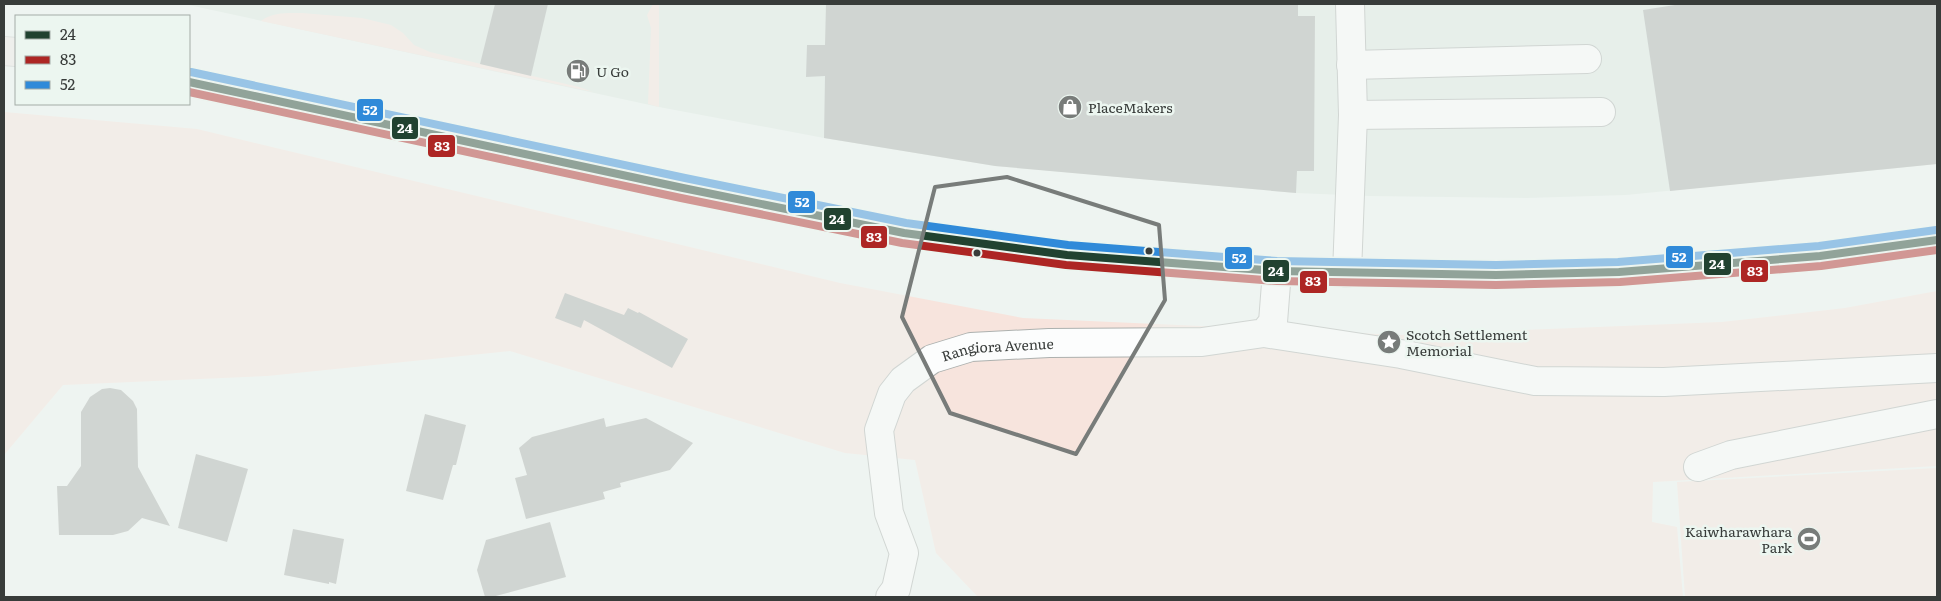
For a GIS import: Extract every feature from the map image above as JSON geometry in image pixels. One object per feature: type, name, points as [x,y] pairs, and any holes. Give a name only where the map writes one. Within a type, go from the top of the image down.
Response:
[{"type":"main road","points":[[190,82],[683,188],[904,233],[1067,255],[1278,271],[1496,275],[1619,272],[1820,256],[1937,240]]},
{"type":"street","points":[[1347,273],[1353,115],[1350,4]]},
{"type":"street","points":[[1351,65],[1587,59]]},
{"type":"street","points":[[1353,115],[1601,112]]},
{"type":"street","points":[[1264,333],[1273,322],[1278,271]]},
{"type":"street","name":"Rangiora Avenue","points":[[890,597],[896,589],[904,552],[889,513],[880,430],[892,394],[903,380],[932,359],[971,347],[1049,343],[1202,342],[1264,333],[1401,354],[1535,381],[1664,382],[1937,368]]},
{"type":"street","points":[[1698,467],[1731,455],[1937,414]]},
{"type":"highlighted area","points":[[1007,177],[1159,225],[1165,300],[1076,454],[950,413],[902,317],[935,187]]},
{"type":"shaded area","points":[[184,4],[1937,4],[1937,164],[1626,195],[1527,198],[1296,193],[995,166],[824,138],[659,107]]},
{"type":"shaded area","points":[[653,4],[659,4],[659,107],[648,104],[651,28],[647,15]]},
{"type":"shaded area","points":[[302,13],[362,18],[391,25],[403,33],[414,45],[430,52],[579,87],[593,92],[261,21],[275,15]]},
{"type":"shaded area","points":[[4,112],[197,129],[840,283],[1023,318],[1399,335],[1722,322],[1845,308],[1937,291],[1937,466],[1653,482],[1652,522],[1677,527],[1683,597],[978,597],[936,553],[915,460],[845,453],[510,351],[267,376],[63,385],[4,455]]},
{"type":"shaded area","name":"Kaiwharawhara Park","points":[[1937,468],[1937,597],[1685,597],[1677,482]]},
{"type":"building","points":[[495,4],[548,4],[531,76],[480,64]]},
{"type":"building","name":"PlaceMakers","points":[[826,4],[1298,4],[1298,16],[1315,16],[1314,171],[1297,171],[1296,193],[995,166],[824,138],[825,76],[806,77],[807,45],[825,45]]},
{"type":"building","points":[[1681,4],[1937,4],[1937,164],[1670,191],[1643,10]]},
{"type":"building","points":[[565,293],[624,315],[628,308],[639,312],[688,339],[672,368],[584,320],[581,328],[555,318]]},
{"type":"building","points":[[102,389],[121,390],[133,401],[137,409],[138,467],[170,526],[142,518],[128,531],[113,535],[59,535],[57,486],[67,486],[81,466],[81,412],[90,397]]},
{"type":"building","points":[[425,414],[466,425],[456,465],[453,465],[443,500],[406,491]]},
{"type":"building","points":[[604,418],[606,427],[646,418],[693,443],[670,470],[620,483],[621,487],[603,492],[605,499],[526,519],[515,478],[527,475],[519,448],[532,437]]},
{"type":"building","points":[[196,454],[248,469],[227,542],[178,528]]},
{"type":"building","points":[[550,522],[566,577],[492,597],[485,597],[477,570],[486,540]]},
{"type":"building","points":[[293,529],[344,539],[336,584],[284,575]]},
{"type":"transit line","name":"52","points":[[191,72],[685,178],[906,223],[1068,245],[1277,261],[1496,265],[1618,262],[1819,246],[1936,230]]},
{"type":"transit line","name":"24","points":[[190,82],[683,188],[904,233],[1067,255],[1277,271],[1496,275],[1619,272],[1820,256],[1937,240]]},
{"type":"transit line","name":"83","points":[[190,92],[681,198],[902,243],[1066,265],[1277,281],[1496,285],[1620,282],[1821,266],[1937,250]]},
{"type":"place","name":"U Go","points":[[578,71]]},
{"type":"place","name":"PlaceMakers","points":[[1070,107]]},
{"type":"place","name":"Scotch Settlement Memorial","points":[[1389,342]]},
{"type":"place","name":"Kaiwharawhara Park","points":[[1809,539]]}]
